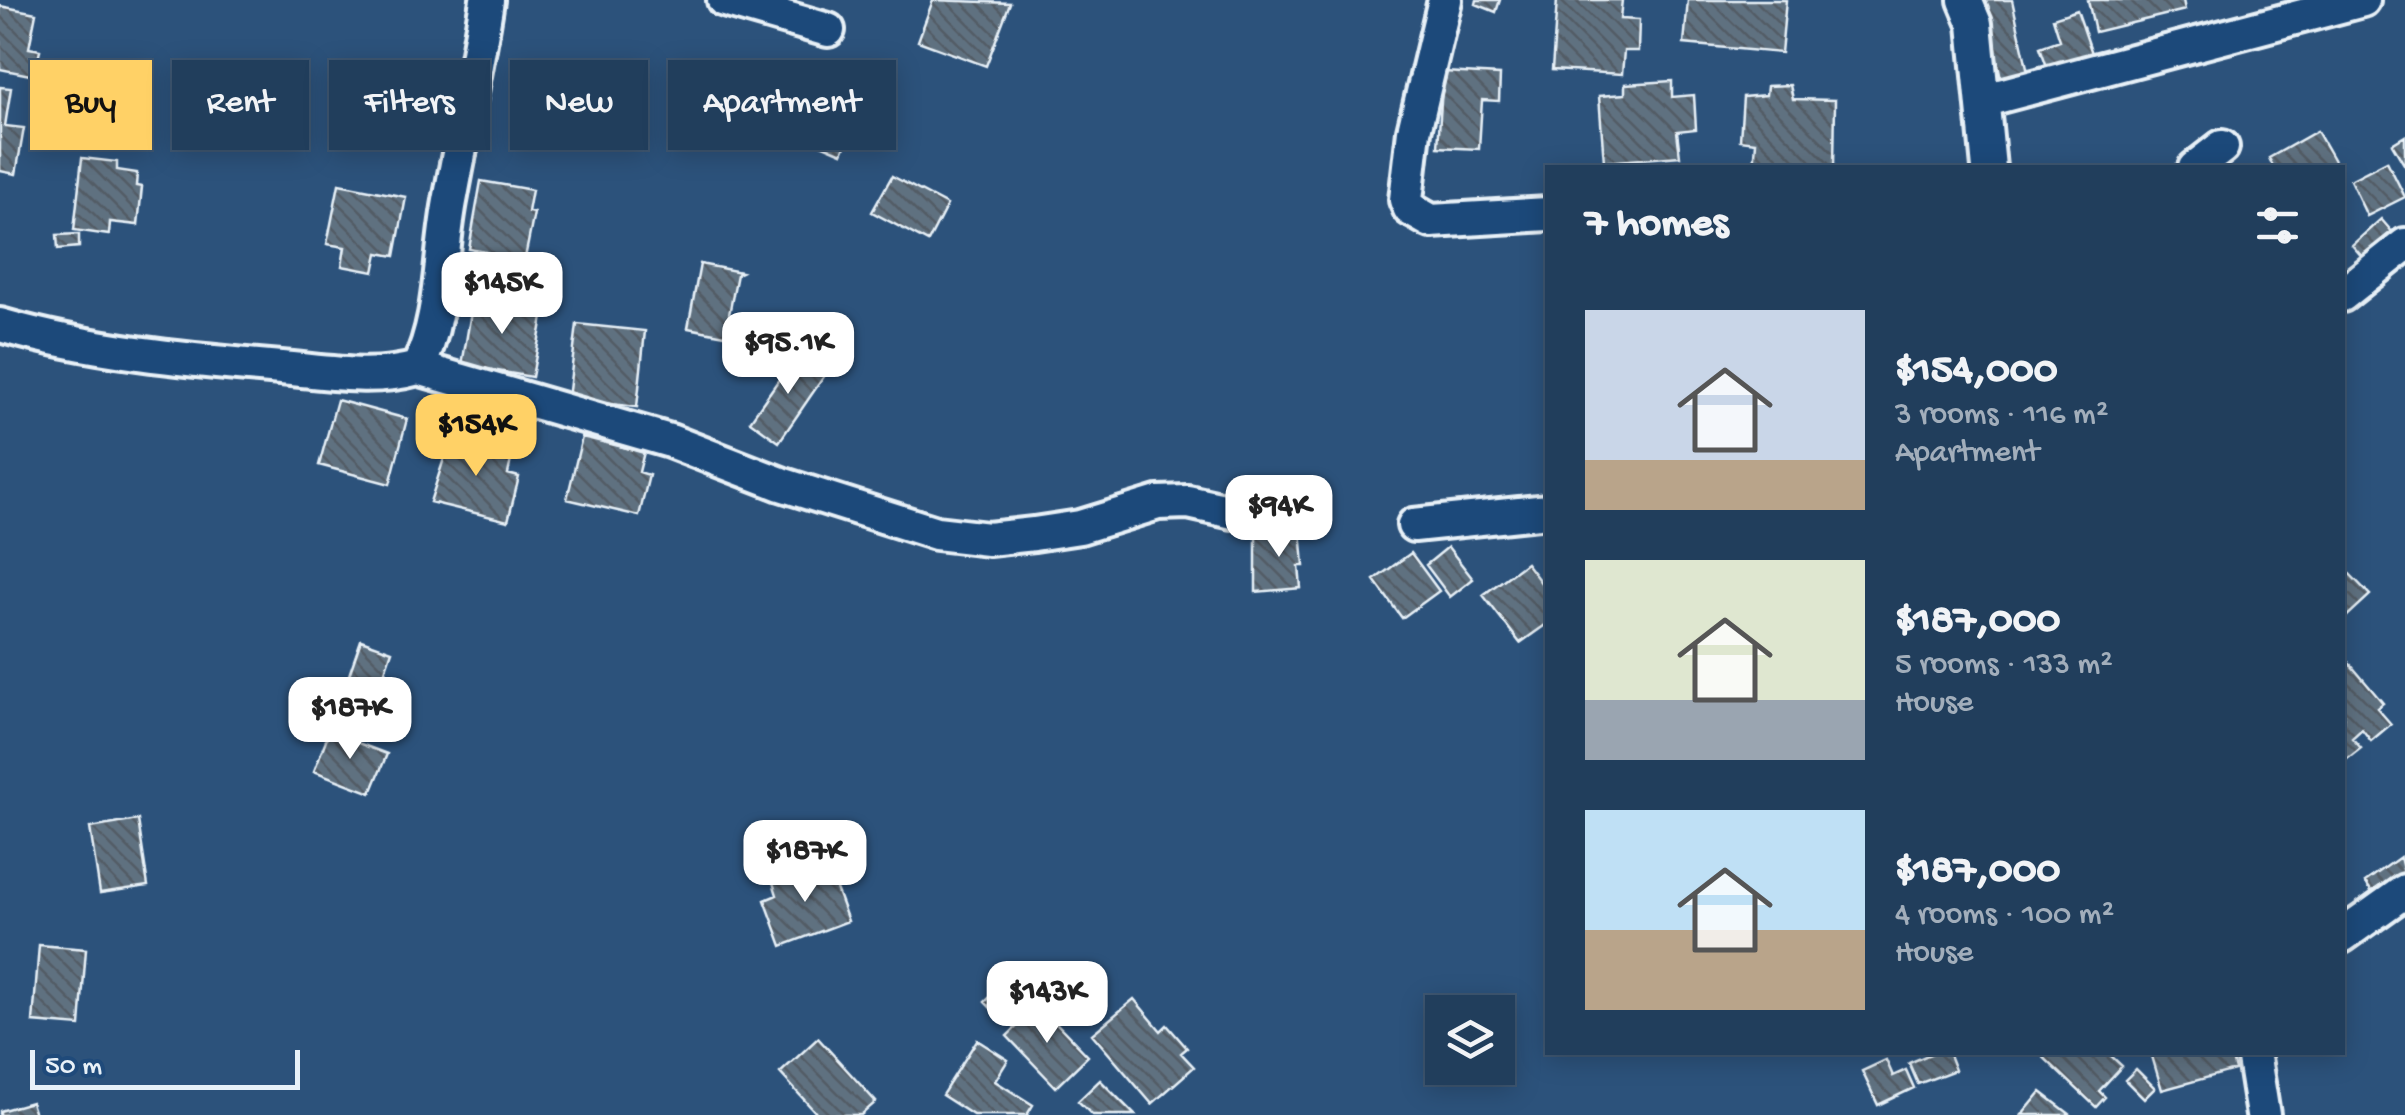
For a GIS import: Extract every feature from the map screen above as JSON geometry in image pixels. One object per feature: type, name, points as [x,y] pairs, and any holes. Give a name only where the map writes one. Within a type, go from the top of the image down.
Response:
[{"type":"street","points":[[418,368],[434,336],[450,199],[473,97],[486,0]]},
{"type":"street","points":[[724,0],[828,30]]},
{"type":"street","points":[[1446,0],[1414,131],[1406,200],[1410,209],[1431,221],[1545,214]]},
{"type":"street","points":[[1965,0],[1975,24],[1989,165]]},
{"type":"street","points":[[1985,100],[2362,0]]},
{"type":"street","points":[[2200,165],[2222,147]]},
{"type":"street","points":[[2345,293],[2405,245]]},
{"type":"street","points":[[0,324],[44,338],[225,363],[385,377],[418,368],[670,441],[781,484],[936,532],[988,540],[1080,527],[1158,503],[1188,502],[1233,512]]},
{"type":"street","points":[[1414,525],[1545,511]]},
{"type":"street","points":[[2345,934],[2405,890]]},
{"type":"street","points":[[2253,1055],[2263,1115]]},
{"type":"building","points":[[933,0],[1010,3],[986,66],[918,41]]},
{"type":"building","points":[[1477,0],[1500,0],[1496,12],[1476,4]]},
{"type":"building","points":[[1557,0],[1622,0],[1620,19],[1639,20],[1638,51],[1624,51],[1622,74],[1552,70]]},
{"type":"building","points":[[1688,0],[1786,0],[1781,53],[1684,44]]},
{"type":"building","points":[[1984,0],[2012,0],[2028,72],[2001,78]]},
{"type":"building","points":[[2088,0],[2183,0],[2185,10],[2095,32]]},
{"type":"building","points":[[0,6],[36,13],[29,48],[40,50],[38,60],[30,60],[30,75],[0,69]]},
{"type":"building","points":[[2077,10],[2094,59],[2050,75],[2040,47],[2060,40],[2053,18]]},
{"type":"building","points":[[1443,72],[1500,75],[1499,101],[1482,100],[1479,149],[1438,147]]},
{"type":"building","points":[[1672,81],[1672,97],[1694,95],[1696,129],[1677,131],[1680,156],[1604,162],[1599,96],[1625,94],[1625,84]]},
{"type":"building","points":[[1790,85],[1793,99],[1835,100],[1834,165],[1754,165],[1756,142],[1740,140],[1743,97],[1766,95],[1767,86]]},
{"type":"building","points":[[0,87],[11,88],[5,126],[24,128],[16,174],[0,171]]},
{"type":"building","points":[[2317,131],[2336,165],[2272,165],[2269,158]]},
{"type":"building","points":[[2405,136],[2405,166],[2392,144]]},
{"type":"building","points":[[82,158],[117,162],[117,170],[137,173],[136,186],[142,187],[138,225],[110,222],[109,235],[74,230]]},
{"type":"building","points":[[2387,161],[2405,197],[2367,216],[2350,180]]},
{"type":"building","points":[[892,176],[947,205],[928,242],[872,212]]},
{"type":"building","points":[[481,181],[532,190],[528,212],[534,213],[522,273],[483,266],[486,252],[469,249]]},
{"type":"building","points":[[339,184],[406,197],[395,256],[378,253],[374,272],[342,266],[345,247],[327,244]]},
{"type":"building","points":[[2381,219],[2400,241],[2370,266],[2352,245]]},
{"type":"building","points":[[79,234],[79,247],[58,249],[57,235]]},
{"type":"building","points":[[700,264],[741,272],[737,274],[725,335],[688,328]]},
{"type":"building","points":[[474,295],[528,304],[526,314],[543,317],[532,377],[462,365]]},
{"type":"building","points":[[577,324],[645,331],[637,407],[568,399]]},
{"type":"building","points":[[798,352],[827,372],[779,442],[750,421]]},
{"type":"building","points":[[337,400],[407,419],[390,484],[319,465]]},
{"type":"building","points":[[451,437],[513,450],[508,474],[519,477],[508,521],[430,502]]},
{"type":"building","points":[[582,437],[644,452],[639,472],[649,475],[639,516],[567,499]]},
{"type":"building","points":[[1301,529],[1301,588],[1256,592],[1256,533]]},
{"type":"building","points":[[1448,547],[1473,579],[1450,597],[1426,565]]},
{"type":"building","points":[[1411,553],[1439,591],[1402,618],[1374,580]]},
{"type":"building","points":[[1526,563],[1545,588],[1545,625],[1520,643],[1483,595]]},
{"type":"building","points":[[2345,571],[2370,595],[2345,618]]},
{"type":"building","points":[[361,640],[392,651],[369,718],[338,707]]},
{"type":"building","points":[[2345,658],[2383,703],[2377,708],[2391,724],[2371,741],[2362,729],[2352,738],[2361,748],[2345,761]]},
{"type":"building","points":[[329,732],[387,754],[371,793],[314,771]]},
{"type":"building","points":[[138,820],[148,886],[100,893],[90,828]]},
{"type":"building","points":[[2400,857],[2405,877],[2376,898],[2365,882]]},
{"type":"building","points":[[821,864],[824,877],[831,875],[848,921],[782,946],[765,900],[777,895],[772,879]]},
{"type":"building","points":[[39,945],[86,949],[80,1026],[33,1022]]},
{"type":"building","points":[[1016,971],[1036,990],[1004,1022],[985,1002]]},
{"type":"building","points":[[1134,999],[1161,1031],[1167,1025],[1187,1048],[1181,1053],[1194,1067],[1152,1104],[1092,1034]]},
{"type":"building","points":[[1039,1005],[1088,1056],[1056,1087],[1007,1036]]},
{"type":"building","points":[[818,1038],[876,1102],[861,1115],[818,1115],[780,1073]]},
{"type":"building","points":[[977,1040],[1008,1060],[995,1081],[1033,1105],[1027,1115],[973,1115],[942,1095]]},
{"type":"building","points":[[1928,1055],[1949,1055],[1955,1070],[1918,1084],[1909,1063]]},
{"type":"building","points":[[2041,1055],[2110,1055],[2122,1066],[2099,1091],[2105,1097],[2096,1107]]},
{"type":"building","points":[[2231,1055],[2235,1070],[2162,1090],[2152,1056]]},
{"type":"building","points":[[1886,1060],[1893,1076],[1906,1070],[1914,1088],[1878,1105],[1862,1071]]},
{"type":"building","points":[[2136,1069],[2155,1088],[2144,1099],[2125,1080]]},
{"type":"building","points":[[1100,1080],[1135,1115],[1092,1115],[1078,1101]]},
{"type":"building","points":[[2041,1092],[2071,1115],[2022,1115]]},
{"type":"building","points":[[31,1102],[35,1115],[0,1115],[0,1111]]}]
